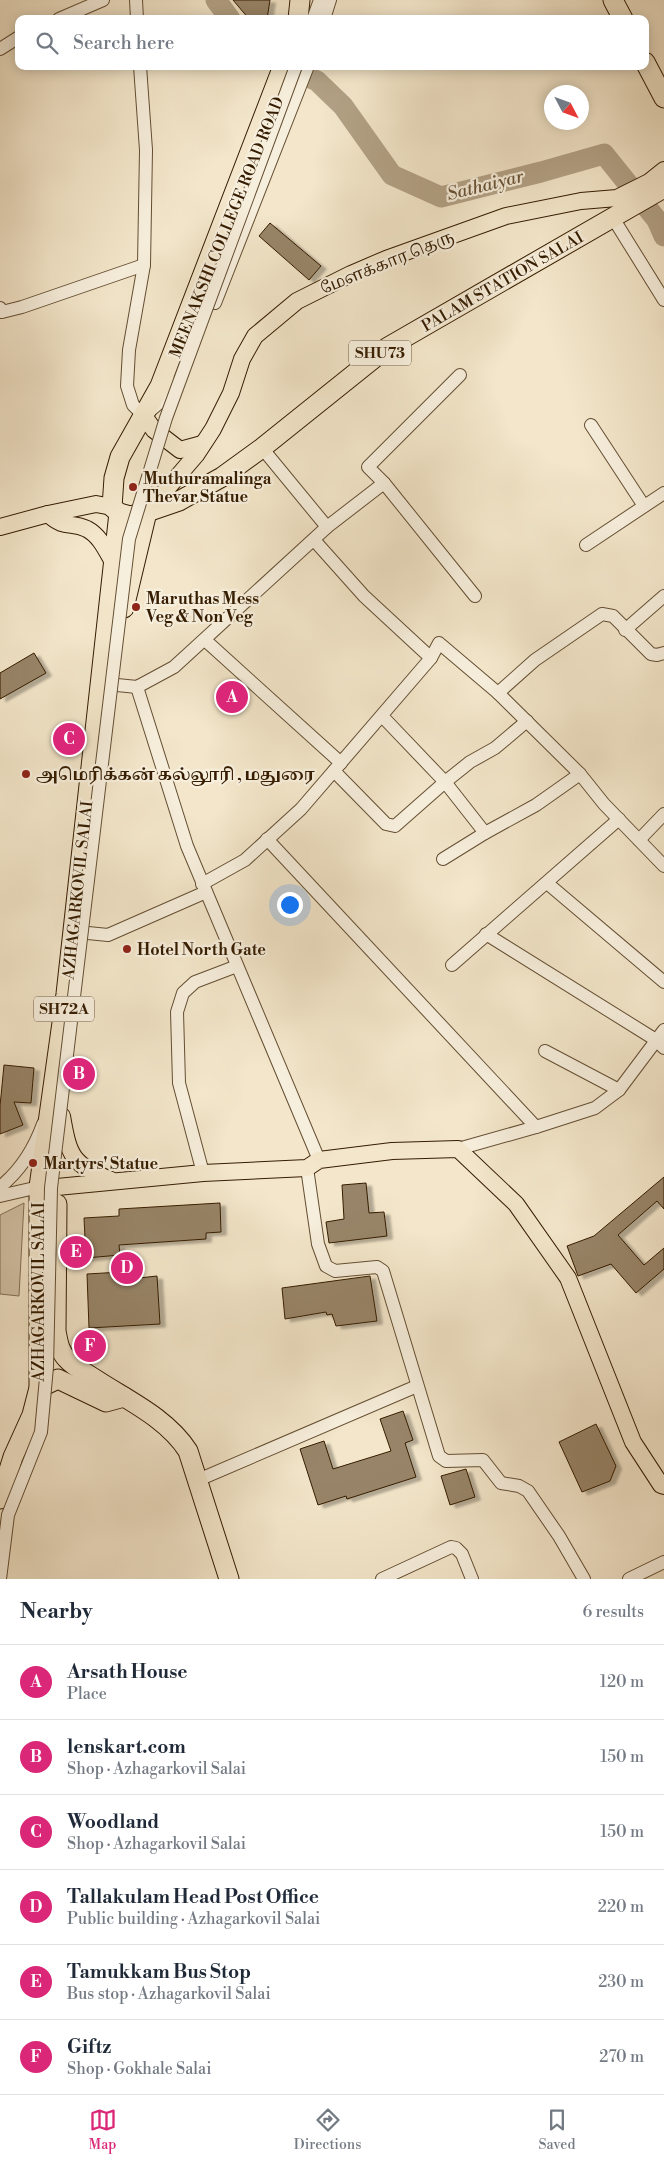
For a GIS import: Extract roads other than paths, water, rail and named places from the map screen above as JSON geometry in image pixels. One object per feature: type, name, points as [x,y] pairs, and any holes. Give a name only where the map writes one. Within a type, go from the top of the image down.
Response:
[{"type":"highway","points":[[298,15],[300,0]]},
{"type":"highway","points":[[613,0],[621,15]]},
{"type":"highway","name":"AZHAGARKOVIL SALAI","points":[[0,1500],[13,1457],[32,1415],[38,1388],[48,1187],[66,994],[113,562],[116,510],[114,478],[120,457],[160,386],[282,70]]},
{"type":"highway","points":[[649,70],[664,98]]},
{"type":"highway","name":"PALAM STATION SALAI","points":[[147,512],[179,501],[222,476],[262,448],[388,347],[657,185]]},
{"type":"highway","name":"SHU73","points":[[116,510],[130,516],[147,512]]},
{"type":"highway","name":"AZHAGARKOVIL SALAI","points":[[56,1110],[88,933],[117,685],[123,613],[147,512]]},
{"type":"highway","name":"AZHAGARKOVIL SALAI","points":[[48,1187],[56,1331],[60,1349],[66,1359],[124,1397]]},
{"type":"highway","points":[[38,1388],[58,1378],[106,1402],[124,1397],[166,1424],[179,1437],[188,1451],[230,1579]]},
{"type":"main road","points":[[657,185],[664,170]]},
{"type":"main road","name":"மேளக்கார தெரு","points":[[147,512],[202,444],[231,393],[242,359],[255,336],[297,300],[386,259],[506,216],[581,201],[619,208]]},
{"type":"main road","points":[[144,416],[154,430],[180,450],[202,444]]},
{"type":"main road","points":[[0,527],[96,504],[116,510]]},
{"type":"main road","points":[[48,514],[58,523],[86,529],[103,543],[113,562]]},
{"type":"main road","points":[[56,1110],[70,1153],[79,1164],[90,1171],[116,1181]]},
{"type":"main road","points":[[48,1187],[313,1164],[392,1151],[458,1149],[516,1204],[568,1278],[633,1442],[661,1485],[664,1486]]},
{"type":"street","points":[[68,15],[103,0]]},
{"type":"street","points":[[136,0],[137,15]]},
{"type":"street","points":[[314,15],[320,0]]},
{"type":"street","points":[[325,15],[330,0]]},
{"type":"street","points":[[0,49],[15,40]]},
{"type":"street","points":[[140,70],[146,150],[144,265],[129,350],[127,386],[133,405],[144,416]]},
{"type":"street","points":[[0,1579],[8,1515],[41,1432],[47,1367],[51,1188],[129,539],[166,418],[295,70]]},
{"type":"street","name":"MEENAKSHI COLLEGE ROAD ROAD","points":[[144,416],[166,397],[180,380],[195,353],[307,70]]},
{"type":"street","points":[[619,208],[664,300]]},
{"type":"street","points":[[0,308],[2,312],[22,307],[144,265]]},
{"type":"street","points":[[460,375],[368,466],[384,483],[475,596]]},
{"type":"street","points":[[591,425],[644,506]]},
{"type":"street","points":[[262,448],[327,527]]},
{"type":"street","points":[[117,685],[138,687],[174,667],[327,527],[384,483]]},
{"type":"street","points":[[586,545],[664,493]]},
{"type":"street","points":[[314,540],[364,596],[431,658]]},
{"type":"street","points":[[626,630],[664,596]]},
{"type":"street","points":[[498,693],[535,660],[595,616],[607,614],[613,616],[651,654],[664,653]]},
{"type":"street","points":[[205,640],[337,767],[390,826],[401,823],[444,782],[470,762],[495,748],[527,722]]},
{"type":"street","points":[[88,933],[108,935],[204,888],[245,860],[301,809],[431,658],[439,643],[498,693],[580,774],[638,840],[664,866]]},
{"type":"street","points":[[138,687],[186,846],[237,966],[313,1164],[318,1244],[324,1262],[329,1270],[334,1272],[377,1267],[383,1271],[439,1456],[446,1461],[483,1460],[501,1484],[519,1486],[528,1492],[559,1536],[584,1579]]},
{"type":"street","points":[[382,716],[444,782],[484,832]]},
{"type":"street","points":[[443,859],[484,832],[536,805],[580,774]]},
{"type":"street","points":[[638,840],[664,814]]},
{"type":"street","points":[[452,965],[619,819]]},
{"type":"street","points":[[267,839],[536,1127]]},
{"type":"street","points":[[546,882],[664,982]]},
{"type":"street","points":[[458,1149],[595,1108],[619,1090],[661,1039],[486,934]]},
{"type":"street","points":[[202,1173],[179,1083],[177,1012],[184,993],[195,982],[237,966]]},
{"type":"street","points":[[545,1051],[619,1090]]},
{"type":"street","points":[[0,1187],[16,1174],[56,1110]]},
{"type":"street","points":[[0,1196],[48,1187]]},
{"type":"street","points":[[198,1480],[417,1386]]},
{"type":"street","points":[[382,1579],[451,1547],[456,1548],[462,1554],[472,1579]]},
{"type":"street","points":[[629,1579],[664,1562]]},
{"type":"waterway","name":"Sathaiyar","points":[[216,0],[227,15]]},
{"type":"waterway","name":"Sathaiyar","points":[[293,70],[317,81],[343,106],[392,175],[441,197],[604,154],[657,220],[664,236]]},
{"type":"place","name":"Muthuramalinga Thevar Statue","points":[[133,487]]},
{"type":"place","name":"Maruthas Mess Veg & Non Veg","points":[[136,607]]},
{"type":"place","name":"Arsath House","points":[[232,697]]},
{"type":"place","name":"Woodland","points":[[69,739]]},
{"type":"place","name":"அமெரிக்கன் கல்லூரி , மதுரை","points":[[26,774]]},
{"type":"place","name":"Hotel North Gate","points":[[127,949]]},
{"type":"place","name":"lenskart.com","points":[[79,1074]]},
{"type":"place","name":"Martyrs' Statue","points":[[33,1163]]},
{"type":"place","name":"Tamukkam Bus Stop","points":[[76,1252]]},
{"type":"place","name":"Tallakulam Head Post Office","points":[[127,1268]]},
{"type":"place","name":"Giftz","points":[[90,1346]]}]
